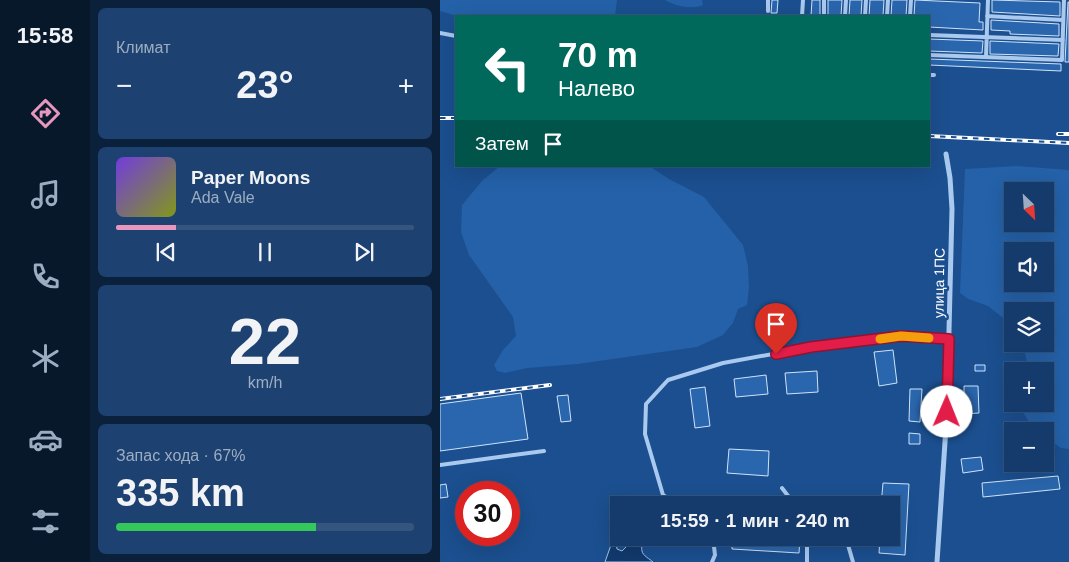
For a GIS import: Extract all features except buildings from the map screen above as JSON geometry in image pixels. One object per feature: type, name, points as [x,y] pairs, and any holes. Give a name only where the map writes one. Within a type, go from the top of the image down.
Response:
[{"type":"street","name":"улица 1ПС","points":[[937,562],[947,412],[952,209],[946,154]]},
{"type":"lane","points":[[768,0],[768,11]]},
{"type":"lane","points":[[802,15],[803,0]]},
{"type":"lane","points":[[824,0],[824,15]]},
{"type":"lane","points":[[845,15],[846,0]]},
{"type":"lane","points":[[866,0],[866,15]]},
{"type":"lane","points":[[887,15],[888,0]]},
{"type":"lane","points":[[910,15],[911,0]]},
{"type":"lane","points":[[986,57],[988,0]]},
{"type":"lane","points":[[930,55],[1062,60],[1064,0]]},
{"type":"lane","points":[[987,16],[1063,20]]},
{"type":"lane","points":[[440,32],[455,36]]},
{"type":"lane","points":[[930,35],[1062,40]]},
{"type":"lane","points":[[930,74],[934,75]]},
{"type":"lane","points":[[664,496],[645,434],[646,404],[668,380],[723,363],[811,347],[901,336],[949,339]]},
{"type":"lane","points":[[440,465],[544,451]]},
{"type":"lane","points":[[782,488],[788,496]]},
{"type":"lane","points":[[712,562],[715,555],[714,546]]},
{"type":"lane","points":[[807,546],[807,562]]},
{"type":"lane","points":[[848,546],[853,562]]},
{"type":"shaded area","points":[[440,0],[617,0],[615,15],[455,15],[440,11]]},
{"type":"shaded area","points":[[665,0],[702,0],[703,5],[684,7]]},
{"type":"shaded area","points":[[1017,166],[1069,170],[1069,449],[1061,448],[1054,443],[1054,422],[1029,422],[1024,414],[1024,412],[1054,412],[1054,362],[1027,362],[1025,352],[1054,352],[1054,302],[1004,302],[1004,319],[988,306],[968,299],[960,293],[965,169]]},
{"type":"shaded area","points":[[499,167],[651,167],[704,197],[743,245],[748,266],[749,287],[747,305],[738,309],[733,323],[723,335],[697,347],[578,364],[527,368],[505,373],[497,371],[494,365],[503,350],[516,336],[513,317],[469,255],[461,232],[462,205],[482,181]]},
{"type":"shaded area","points":[[611,546],[616,546],[617,549],[622,551],[627,546],[641,546],[645,556],[653,562],[605,562]]},
{"type":"railway","points":[[440,118],[455,118]]},
{"type":"railway","points":[[1058,134],[1069,134]]},
{"type":"railway","points":[[930,136],[1069,143]]},
{"type":"railway","points":[[440,399],[550,385]]},
{"type":"slow traffic","points":[[880,339],[901,336],[929,338]]},
{"type":"route","points":[[776,354],[811,347],[901,336],[949,339],[947,412]]}]
